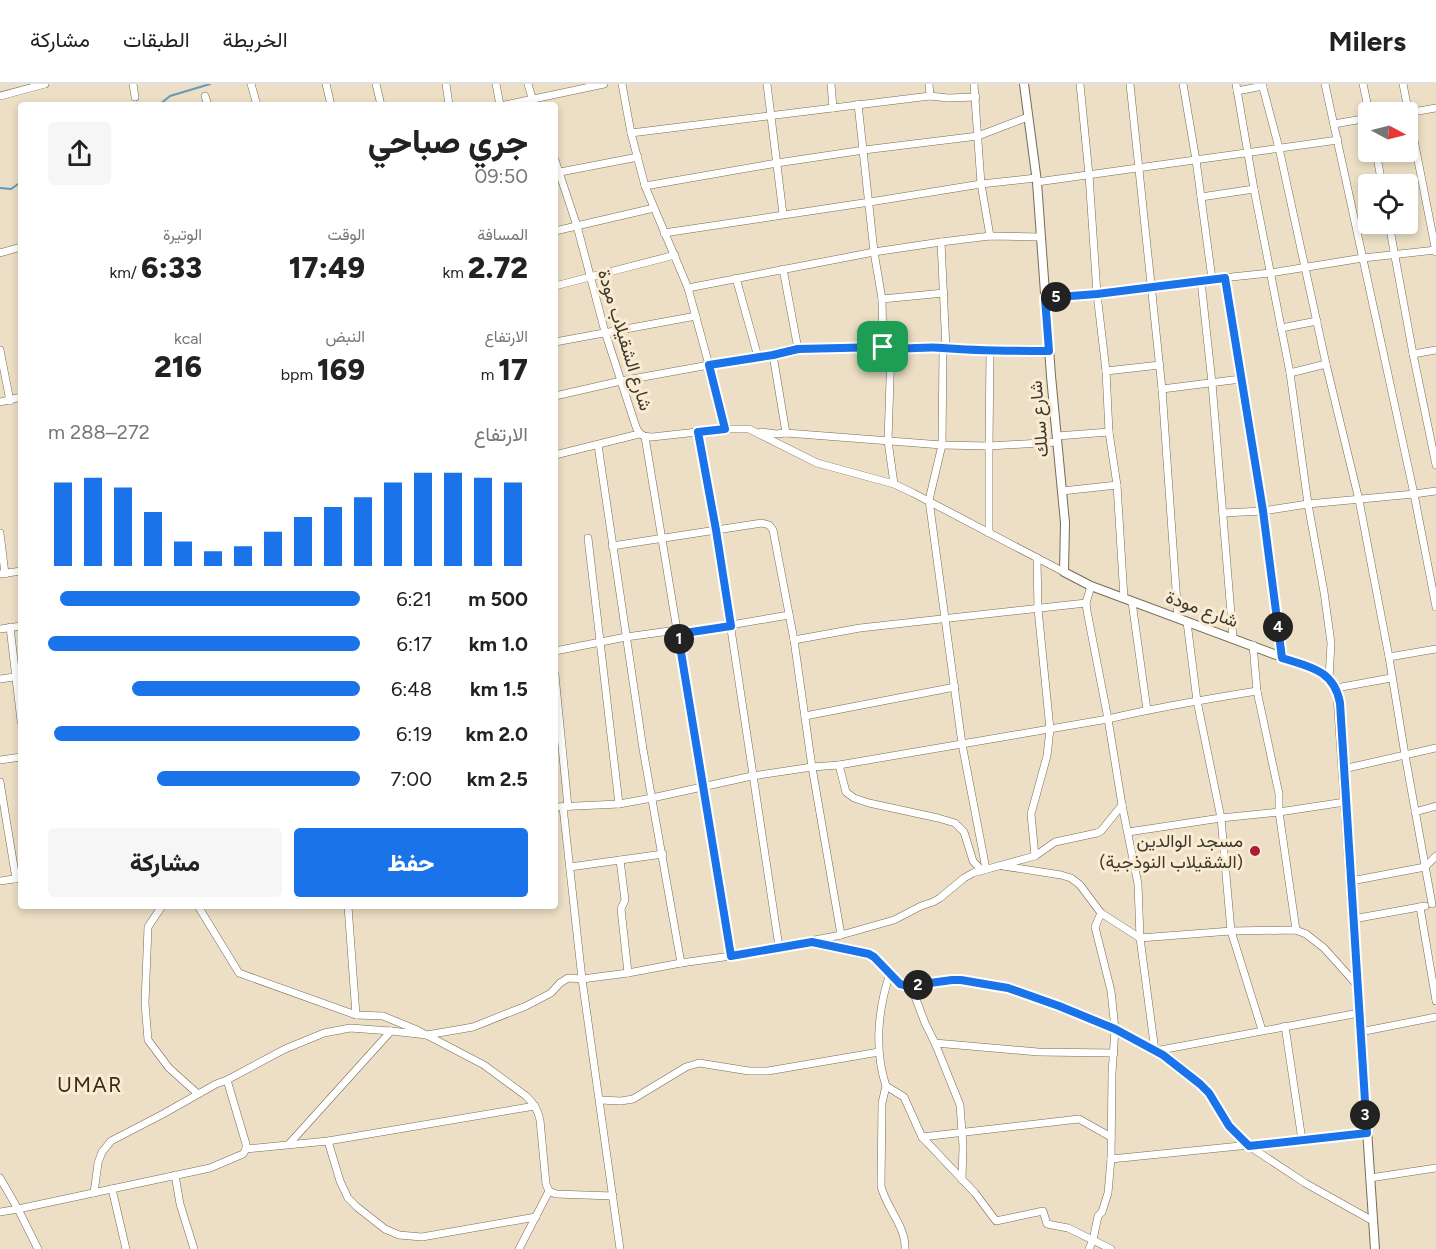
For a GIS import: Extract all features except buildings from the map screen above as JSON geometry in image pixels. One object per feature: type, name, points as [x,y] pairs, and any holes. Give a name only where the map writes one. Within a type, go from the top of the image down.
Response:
[{"type":"street","points":[[0,96],[45,84]]},
{"type":"street","points":[[132,84],[135,97]]},
{"type":"street","points":[[251,84],[256,102]]},
{"type":"street","points":[[326,84],[330,102]]},
{"type":"street","points":[[376,84],[380,102]]},
{"type":"street","points":[[446,84],[449,102]]},
{"type":"street","points":[[496,84],[501,102]]},
{"type":"street","points":[[528,84],[532,102],[604,84]]},
{"type":"street","points":[[622,84],[631,133],[645,186],[688,288],[725,429]]},
{"type":"street","points":[[767,84],[783,214]]},
{"type":"street","points":[[831,84],[833,108]]},
{"type":"street","points":[[929,84],[930,96]]},
{"type":"street","points":[[975,84],[981,184],[990,236]]},
{"type":"street","name":"شارع سلك","points":[[1024,84],[1036,180],[1062,491],[1065,538],[1064,572]]},
{"type":"street","points":[[1080,84],[1097,294],[1106,370],[1109,432],[1117,485],[1128,600],[1147,710]]},
{"type":"street","points":[[1130,84],[1160,365],[1182,620],[1221,818],[1231,931],[1262,1030]]},
{"type":"street","points":[[1183,84],[1212,279]]},
{"type":"street","points":[[1325,84],[1414,494],[1436,607]]},
{"type":"street","points":[[1364,84],[1367,102]]},
{"type":"street","points":[[1403,84],[1406,102]]},
{"type":"street","points":[[1329,678],[1331,643],[1308,504],[1290,373],[1236,88],[1262,85],[1279,148],[1304,268],[1359,500],[1425,867],[1434,904],[1353,919]]},
{"type":"street","points":[[205,96],[207,102]]},
{"type":"street","points":[[631,133],[930,96],[976,97]]},
{"type":"street","points":[[858,104],[874,252],[882,300],[883,347]]},
{"type":"street","points":[[1418,111],[1436,108]]},
{"type":"street","points":[[645,186],[777,163],[978,136],[1028,117]]},
{"type":"street","points":[[1334,124],[1358,120]]},
{"type":"street","points":[[664,233],[981,184],[1089,175],[1338,140]]},
{"type":"street","points":[[558,172],[638,157]]},
{"type":"street","points":[[1045,298],[1270,273],[1363,258],[1436,252],[1418,162]]},
{"type":"street","name":"شارع الشقيلاب مودة","points":[[558,175],[576,226],[605,332],[636,428],[642,435],[749,429],[810,461],[894,484],[929,500],[1064,572]]},
{"type":"street","points":[[1201,197],[1254,189]]},
{"type":"street","points":[[558,230],[654,208]]},
{"type":"street","points":[[1391,234],[1436,465]]},
{"type":"street","points":[[688,288],[874,252],[990,236],[1040,237]]},
{"type":"street","points":[[940,243],[945,348],[942,445],[929,500],[962,744],[984,870]]},
{"type":"street","points":[[0,253],[18,248]]},
{"type":"street","points":[[558,285],[675,255]]},
{"type":"street","points":[[783,269],[798,349]]},
{"type":"street","points":[[736,278],[758,357]]},
{"type":"street","points":[[1225,278],[1263,511],[1282,658]]},
{"type":"street","points":[[1201,281],[1212,383],[1233,638]]},
{"type":"street","points":[[882,300],[944,293]]},
{"type":"street","points":[[558,341],[696,316]]},
{"type":"street","points":[[1281,328],[1317,321]]},
{"type":"street","points":[[558,395],[621,381],[798,349],[883,347],[891,349],[1049,351]]},
{"type":"street","points":[[891,349],[888,441],[894,484]]},
{"type":"street","points":[[0,350],[10,400]]},
{"type":"street","points":[[1413,354],[1436,350]]},
{"type":"street","points":[[989,533],[990,351]]},
{"type":"street","points":[[773,355],[786,433]]},
{"type":"street","points":[[1290,373],[1326,364]]},
{"type":"street","points":[[1106,370],[1160,365]]},
{"type":"street","points":[[1162,389],[1241,379]]},
{"type":"street","points":[[0,402],[18,398]]},
{"type":"street","points":[[698,432],[716,530],[779,947]]},
{"type":"street","points":[[755,432],[942,445],[989,446],[1109,432]]},
{"type":"street","points":[[558,454],[642,435],[678,632],[731,956]]},
{"type":"street","points":[[598,445],[626,637],[681,963]]},
{"type":"street","points":[[1062,491],[1117,485]]},
{"type":"street","points":[[1223,513],[1263,511],[1436,491]]},
{"type":"street","points":[[612,546],[762,523],[769,525],[773,530],[794,640],[812,767],[841,935]]},
{"type":"street","points":[[0,533],[3,574],[18,572]]},
{"type":"street","points":[[588,538],[619,804]]},
{"type":"street","points":[[1035,856],[1031,814],[1047,756],[1050,729],[1038,609],[1037,558]]},
{"type":"street","points":[[1427,562],[1436,560]]},
{"type":"street","name":"شارع مودة","points":[[1064,572],[1091,586],[1314,669],[1329,678],[1336,688],[1340,703],[1375,1249]]},
{"type":"street","points":[[1091,586],[1086,603],[1138,884],[1140,938],[1155,1051]]},
{"type":"street","points":[[794,640],[860,628],[1086,603]]},
{"type":"street","points":[[558,650],[626,637],[731,626],[789,615]]},
{"type":"street","points":[[0,629],[18,626]]},
{"type":"street","points":[[0,679],[18,676],[10,627]]},
{"type":"street","points":[[1253,645],[1257,691],[1279,794],[1279,812],[1296,930]]},
{"type":"street","points":[[1389,657],[1436,650]]},
{"type":"street","points":[[1336,688],[1391,678]]},
{"type":"street","points":[[805,716],[955,687]]},
{"type":"street","points":[[562,807],[619,804],[752,776],[839,765],[1257,691]]},
{"type":"street","points":[[558,732],[562,807],[582,979],[620,1249]]},
{"type":"street","points":[[1343,769],[1436,748]]},
{"type":"street","points":[[0,760],[18,757]]},
{"type":"street","points":[[839,765],[846,792],[854,798],[955,823],[964,832],[973,861],[984,870]]},
{"type":"street","points":[[0,782],[8,834],[18,874]]},
{"type":"street","points":[[1128,832],[1345,802]]},
{"type":"street","points":[[94,1193],[98,1163],[102,1152],[111,1141],[285,1049],[324,1033],[351,1028],[427,1035],[472,1027],[526,1006],[551,993],[568,978],[582,979],[628,973],[812,942],[894,920],[940,898],[973,873],[1035,856],[1055,842],[1101,831],[1122,805]]},
{"type":"street","points":[[1415,812],[1436,806]]},
{"type":"street","points":[[0,835],[8,834]]},
{"type":"street","points":[[570,867],[663,854]]},
{"type":"street","points":[[1351,881],[1425,867],[1436,856]]},
{"type":"street","points":[[620,860],[625,900],[621,909],[628,973]]},
{"type":"street","points":[[999,865],[1071,878],[1080,885],[1101,913],[1140,938],[1231,931],[1296,930],[1306,934],[1324,948],[1358,986]]},
{"type":"street","points":[[0,881],[18,878]]},
{"type":"street","points":[[1420,907],[1432,952],[1436,1001]]},
{"type":"street","points":[[160,909],[148,927],[145,1003],[148,1040],[169,1068],[198,1094]]},
{"type":"street","points":[[200,909],[239,973],[356,1016],[383,1016],[427,1035],[484,1065],[526,1096],[535,1106],[540,1120],[546,1184],[549,1191],[556,1194],[613,1196]]},
{"type":"street","points":[[348,909],[356,1016]]},
{"type":"street","points":[[1089,1249],[1098,1216],[1102,1212],[1108,1193],[1111,1159],[1115,1029],[1111,991],[1095,927],[1101,913]]},
{"type":"street","points":[[812,942],[869,954],[903,986],[961,980],[1008,988],[1115,1029],[1155,1051],[1200,1084],[1209,1093],[1229,1126],[1249,1146],[1305,1183],[1373,1221]]},
{"type":"street","points":[[890,974],[881,1006],[879,1052],[881,1071],[886,1086],[882,1103],[881,1186],[902,1232],[904,1249]]},
{"type":"street","points":[[911,986],[960,1105],[962,1180]]},
{"type":"street","points":[[1155,1051],[1359,1012]]},
{"type":"street","points":[[1360,1032],[1436,1017]]},
{"type":"street","points":[[1285,1026],[1302,1140]]},
{"type":"street","points":[[289,1144],[391,1030]]},
{"type":"street","points":[[935,1043],[1038,1052],[1114,1053]]},
{"type":"street","points":[[600,1100],[621,1101],[633,1098],[686,1066],[699,1063],[749,1071],[768,1071],[879,1052]]},
{"type":"street","points":[[0,1212],[210,1168],[243,1154],[246,1149],[227,1080]]},
{"type":"street","points":[[886,1086],[904,1097],[922,1137],[975,1193],[996,1221],[1043,1211],[1047,1224],[1068,1228],[1111,1249]]},
{"type":"street","points":[[246,1149],[328,1141],[535,1106]]},
{"type":"street","points":[[922,1137],[1078,1119],[1111,1137]]},
{"type":"street","points":[[1111,1159],[1367,1133]]},
{"type":"street","points":[[328,1141],[340,1181],[348,1198],[385,1229],[399,1235],[422,1237],[536,1217]]},
{"type":"street","points":[[1370,1178],[1436,1168]]},
{"type":"street","points":[[175,1175],[180,1204],[194,1249]]},
{"type":"street","points":[[0,1178],[38,1249]]},
{"type":"street","points":[[112,1190],[126,1249]]},
{"type":"street","points":[[519,1249],[549,1191]]},
{"type":"waterway","points":[[163,102],[170,96],[210,84]]},
{"type":"waterway","points":[[0,188],[11,189],[18,184]]},
{"type":"place","name":"مسجد الوالدين (الشقيلاب النوذجية)","points":[[1255,851]]},
{"type":"district","name":"UMAR","points":[[90,1084]]},
{"type":"route","points":[[1225,278],[1263,511],[1282,658],[1314,669],[1329,678],[1336,688],[1340,703],[1367,1133],[1249,1146],[1229,1126],[1209,1093],[1163,1055],[1115,1029],[1059,1006],[1008,988],[961,980],[903,986],[869,954],[812,942],[731,956],[678,634],[731,626],[698,432],[725,429],[709,365],[798,349],[883,347],[891,349],[1049,351],[1045,298],[1225,278]]}]
